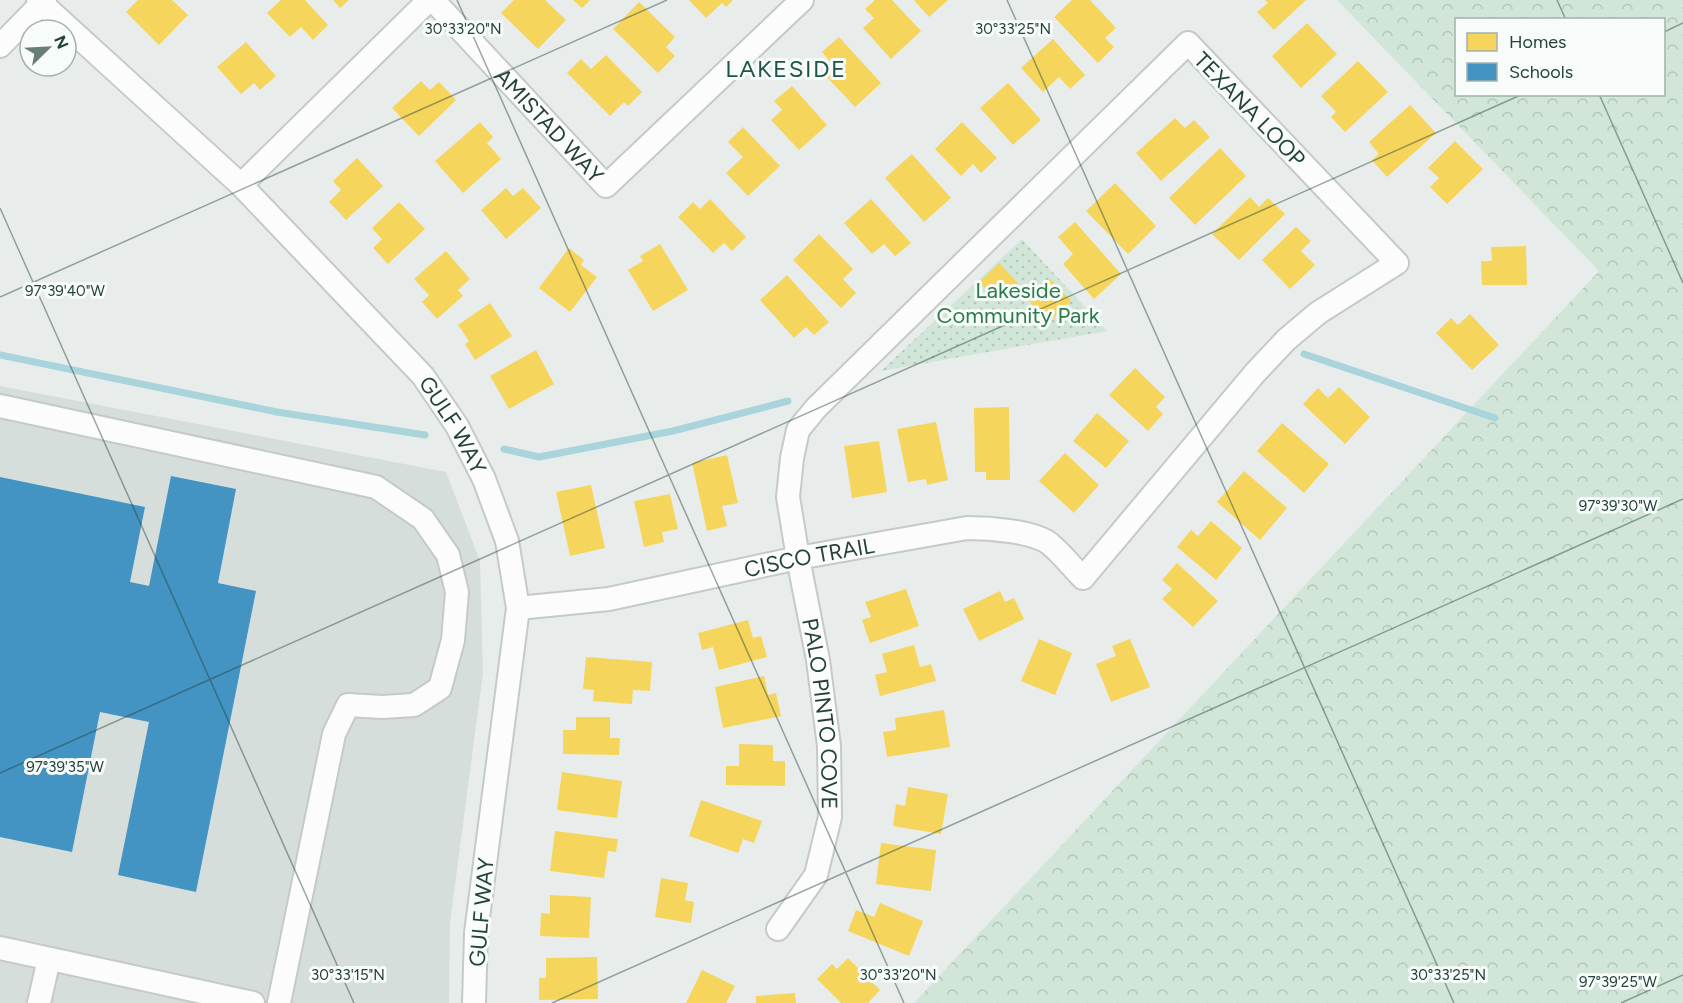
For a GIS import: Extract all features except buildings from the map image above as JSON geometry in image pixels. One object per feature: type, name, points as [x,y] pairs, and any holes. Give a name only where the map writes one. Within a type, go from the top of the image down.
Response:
[{"type":"street","name":"AMISTAD WAY","points":[[431,0],[606,186],[802,0]]},
{"type":"street","points":[[241,185],[431,0]]},
{"type":"street","points":[[0,46],[41,1]]},
{"type":"street","name":"GULF WAY","points":[[41,1],[241,185],[423,376],[457,426],[484,479],[507,541],[518,608],[476,933],[474,1003]]},
{"type":"street","name":"TEXANA LOOP","points":[[798,558],[788,497],[792,458],[798,430],[816,408],[1188,43],[1397,263],[1318,313],[1286,340],[1255,373],[1083,578]]},
{"type":"street","points":[[0,406],[376,487],[423,519],[448,555],[457,592],[453,640],[440,688],[414,705],[382,707],[348,705],[334,734],[279,1003]]},
{"type":"street","name":"CISCO TRAIL","points":[[518,608],[609,599],[798,558],[943,531],[989,528],[1016,532],[1048,542],[1083,578]]},
{"type":"street","name":"PALO PINTO COVE","points":[[778,929],[816,875],[830,817],[829,746],[818,660],[798,558]]},
{"type":"street","points":[[0,948],[254,1003]]},
{"type":"street","points":[[39,1003],[49,959]]},
{"type":"shaded area","points":[[0,386],[446,472],[480,561],[483,673],[450,923],[449,1003],[0,1003]]},
{"type":"green space","points":[[1337,0],[1683,0],[1683,1003],[914,1003],[1599,271]]},
{"type":"green space","name":"Lakeside Community Park","points":[[1022,239],[1107,331],[881,371]]},
{"type":"waterway","points":[[1304,354],[1495,418]]},
{"type":"waterway","points":[[0,355],[277,412],[425,435]]},
{"type":"waterway","points":[[504,449],[539,457],[673,431],[788,401]]},
{"type":"district","name":"LAKESIDE","points":[[786,69]]}]
